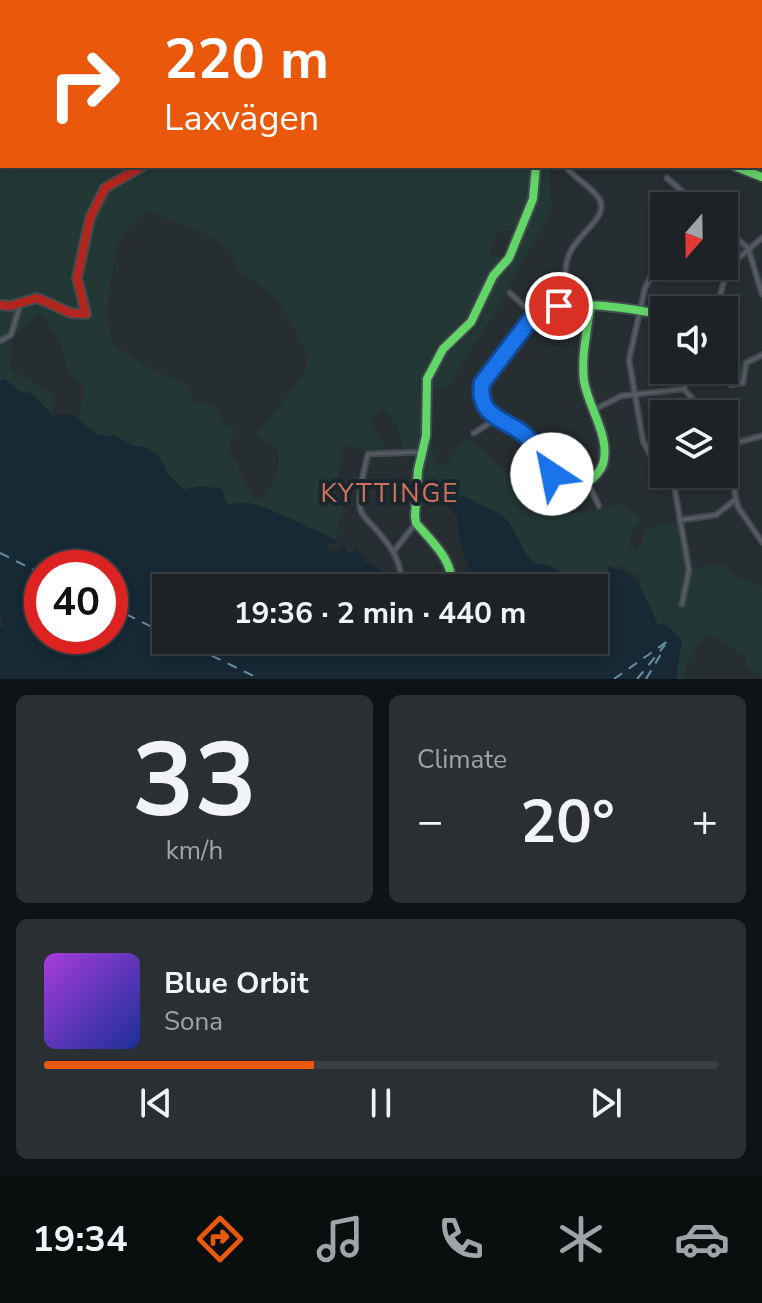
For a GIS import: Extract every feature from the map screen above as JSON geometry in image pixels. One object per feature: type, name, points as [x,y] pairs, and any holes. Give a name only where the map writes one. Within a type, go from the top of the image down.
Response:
[{"type":"street","points":[[0,305],[10,306],[37,298],[71,313],[86,314],[78,285],[78,270],[97,201],[111,183],[139,168]]},
{"type":"street","points":[[394,551],[416,523],[421,452],[426,436],[425,388],[430,370],[443,349],[471,322],[493,276],[509,258],[533,199],[536,168]]},
{"type":"street","points":[[567,168],[598,198],[601,208],[597,220],[575,242],[567,257],[566,274],[575,282]]},
{"type":"street","points":[[739,168],[762,177]]},
{"type":"street","points":[[667,178],[683,192]]},
{"type":"street","points":[[720,296],[728,267],[762,238]]},
{"type":"street","points":[[738,240],[748,248],[762,294]]},
{"type":"street","points":[[650,279],[645,288],[629,360],[644,444],[650,452]]},
{"type":"street","points":[[510,293],[534,315]]},
{"type":"street","points":[[0,341],[11,335],[21,302]]},
{"type":"street","points":[[590,308],[583,375],[605,447],[605,459],[597,474],[573,485],[557,479],[526,436],[496,419],[484,400],[482,383],[534,315],[552,307],[590,308],[650,313]]},
{"type":"street","points":[[731,385],[743,383],[746,363],[762,355]]},
{"type":"street","points":[[685,384],[684,389],[693,400]]},
{"type":"street","points":[[592,411],[613,399],[635,393],[684,389]]},
{"type":"street","points":[[474,433],[496,419]]},
{"type":"street","points":[[738,442],[762,437]]},
{"type":"street","points":[[401,574],[394,551],[360,509],[367,458],[374,452],[421,452]]},
{"type":"street","points":[[587,481],[599,506]]},
{"type":"street","points":[[675,488],[689,570],[682,604]]},
{"type":"street","points":[[734,488],[741,512],[762,542]]},
{"type":"street","points":[[680,520],[716,515],[736,499]]},
{"type":"street","points":[[416,523],[453,574]]},
{"type":"street","points":[[757,536],[762,531]]},
{"type":"green space","points":[[0,168],[530,168],[529,197],[515,229],[497,232],[489,254],[502,259],[484,280],[470,312],[436,348],[419,381],[424,429],[420,448],[403,450],[396,424],[382,408],[370,420],[387,450],[366,450],[343,444],[334,502],[343,507],[335,540],[261,507],[246,503],[227,504],[222,489],[200,486],[184,490],[168,474],[157,454],[116,436],[98,435],[79,418],[83,389],[67,367],[61,341],[39,312],[11,339],[10,369],[54,395],[52,415],[35,396],[18,391],[5,379],[0,381]],"holes":[[[147,210],[212,236],[232,252],[238,269],[279,300],[308,355],[303,376],[256,436],[273,445],[279,457],[274,479],[264,498],[254,499],[238,464],[227,454],[235,430],[224,422],[216,406],[195,402],[185,382],[157,373],[114,345],[106,314],[116,249],[126,230]]]},
{"type":"green space","points":[[540,168],[550,168],[549,187],[553,207],[490,320],[448,386],[428,391],[443,357],[479,327],[488,295],[513,261],[537,200]]},
{"type":"green space","points":[[738,360],[743,362],[744,377],[738,381]]},
{"type":"green space","points":[[465,440],[471,440],[534,499],[560,513],[588,513],[616,504],[624,506],[643,520],[633,529],[628,549],[637,551],[647,528],[684,523],[691,569],[724,563],[732,574],[762,587],[762,678],[748,668],[744,655],[708,634],[693,648],[684,676],[693,679],[676,679],[674,634],[658,624],[639,582],[643,579],[618,564],[605,574],[562,574],[549,565],[532,562],[504,517],[466,498],[457,499],[454,503],[417,503],[427,442],[431,443],[435,462],[444,466]]},
{"type":"water","points":[[5,379],[18,391],[31,393],[53,416],[69,413],[98,435],[116,436],[157,454],[168,474],[184,490],[200,486],[222,489],[227,504],[256,505],[293,520],[340,543],[328,544],[329,552],[339,550],[342,544],[349,555],[356,549],[365,562],[380,574],[152,574],[152,654],[608,654],[608,574],[604,574],[608,566],[639,582],[657,624],[666,625],[682,640],[676,679],[0,679],[0,626],[5,627],[0,610],[0,381]]},
{"type":"water","points":[[463,495],[493,510],[512,527],[527,556],[537,564],[565,574],[472,574],[461,547],[457,515],[451,510],[454,503]]},
{"type":"ferry route","points":[[0,553],[24,565]]},
{"type":"ferry route","points":[[128,615],[152,627]]},
{"type":"ferry route","points":[[614,679],[668,641]]},
{"type":"ferry route","points":[[637,679],[665,645]]},
{"type":"ferry route","points":[[646,679],[664,649]]},
{"type":"ferry route","points":[[208,654],[260,679]]},
{"type":"traffic: fast","points":[[450,574],[446,561],[416,523],[415,516],[418,470],[426,436],[427,379],[443,349],[471,322],[493,276],[509,258],[533,199],[536,168]]},
{"type":"traffic: fast","points":[[739,168],[762,177]]},
{"type":"traffic: fast","points":[[590,308],[583,372],[586,391],[602,433],[605,454],[603,464],[587,482],[567,484],[551,470],[523,433],[493,417],[483,395],[482,383],[519,329],[535,315],[548,309],[580,305],[650,313]]},
{"type":"traffic: jam","points":[[0,305],[10,306],[37,298],[71,313],[86,314],[77,278],[90,218],[105,188],[140,168]]},
{"type":"district","name":"KYTTINGE","points":[[390,493]]},
{"type":"route","points":[[552,474],[526,436],[496,419],[484,400],[481,388],[534,315],[543,309],[559,306]]}]
